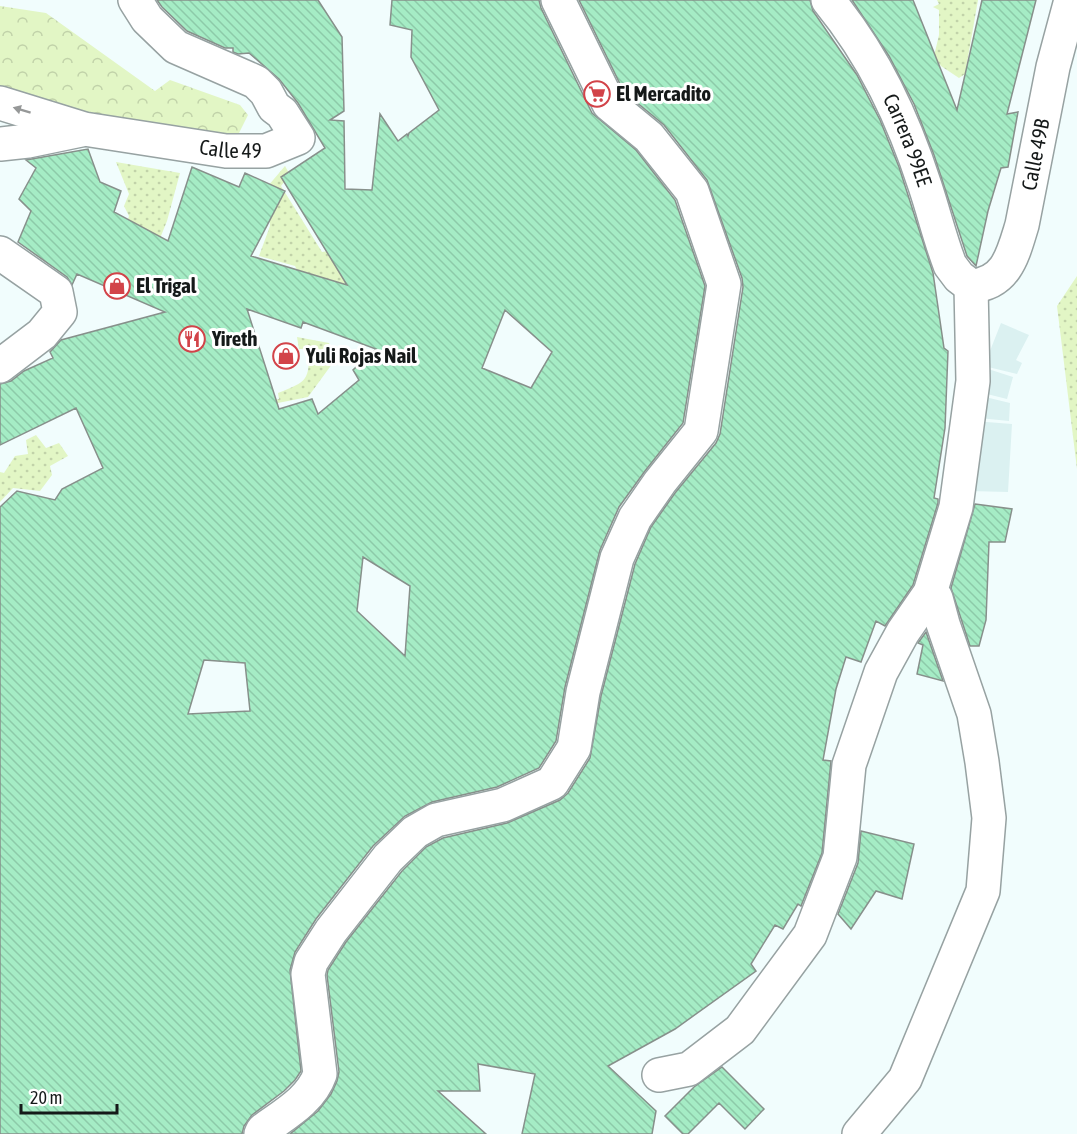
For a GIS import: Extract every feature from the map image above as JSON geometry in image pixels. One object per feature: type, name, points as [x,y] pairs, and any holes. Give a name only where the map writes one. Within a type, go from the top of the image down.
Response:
[{"type":"street","name":"Calle 49","points":[[0,103],[84,129],[226,151],[266,151],[298,138],[282,113],[274,107],[266,92],[256,82],[176,48],[147,19],[135,0]]},
{"type":"street","points":[[261,1134],[305,1099],[317,1083],[320,1074],[308,974],[311,962],[331,931],[388,858],[415,832],[436,820],[503,805],[552,783],[556,778],[574,748],[583,692],[617,558],[635,518],[700,431],[724,284],[692,191],[649,136],[609,104],[558,0]]},
{"type":"street","name":"Carrera 99EE","points":[[828,0],[866,50],[886,88],[910,142],[950,265],[959,277],[971,286]]},
{"type":"street","name":"Calle 49B","points":[[971,286],[983,285],[995,280],[1011,259],[1016,246],[1053,67],[1071,0]]},
{"type":"street","name":"Calle 49","points":[[0,144],[28,141],[84,129]]},
{"type":"street","points":[[0,254],[56,292],[60,312],[42,334],[0,366]]},
{"type":"street","points":[[659,1075],[689,1069],[740,1030],[810,935],[840,857],[849,765],[881,672],[903,632],[930,593],[956,507],[973,381],[971,286]]},
{"type":"street","points":[[859,1134],[904,1079],[983,891],[989,818],[974,714],[936,598],[930,593]]},
{"type":"shaded area","points":[[1001,323],[1029,335],[1016,360],[1022,363],[1017,374],[984,366]]},
{"type":"shaded area","points":[[985,368],[1013,377],[1007,399],[983,393]]},
{"type":"shaded area","points":[[981,396],[1010,403],[1009,421],[979,418]]},
{"type":"shaded area","points":[[974,421],[1012,424],[1008,492],[969,491]]},
{"type":"green space","points":[[937,0],[978,0],[965,74],[959,78],[941,66],[934,56],[939,35],[939,10],[933,7],[939,4]]},
{"type":"green space","points":[[0,6],[46,13],[155,91],[170,80],[240,105],[248,115],[239,133],[219,139],[0,96]]},
{"type":"green space","points":[[116,162],[180,173],[167,221],[154,253],[121,241],[129,216],[124,206],[129,194]]},
{"type":"green space","points":[[285,166],[290,175],[281,186],[322,252],[328,251],[387,327],[298,272],[295,266],[259,256],[270,226],[268,186]]},
{"type":"green space","points":[[1077,276],[1077,469],[1057,306]]},
{"type":"green space","points":[[297,337],[329,343],[335,360],[308,397],[248,409],[247,405],[279,399],[278,393],[296,386],[305,378],[309,349],[299,349]]},
{"type":"green space","points":[[36,435],[46,448],[59,443],[68,456],[50,466],[52,475],[40,491],[13,488],[0,502],[0,472],[4,473],[15,456],[28,454],[26,440]]},
{"type":"building","points":[[157,0],[318,0],[342,37],[344,111],[330,120],[344,121],[345,189],[372,190],[380,114],[398,141],[407,134],[408,136],[439,110],[411,57],[412,30],[390,25],[392,0],[539,0],[592,113],[636,150],[675,200],[705,286],[683,423],[619,507],[600,550],[565,687],[556,741],[539,768],[497,787],[432,802],[405,816],[373,846],[316,919],[295,952],[290,970],[301,1071],[295,1080],[252,1115],[244,1126],[242,1134],[0,1134],[0,507],[17,491],[55,500],[62,489],[103,468],[76,408],[0,445],[0,384],[11,381],[24,371],[53,358],[50,352],[61,340],[165,312],[77,274],[72,285],[67,277],[18,242],[31,211],[19,199],[36,168],[26,160],[88,149],[100,182],[121,191],[114,212],[168,241],[192,167],[239,187],[245,173],[285,191],[251,256],[347,285],[281,177],[325,148],[298,103],[279,79],[249,53],[238,54],[233,52],[233,48],[225,48],[187,31]],"holes":[[[247,309],[301,328],[303,322],[376,349],[353,370],[359,380],[318,414],[312,399],[279,409]],[[505,310],[552,352],[531,388],[482,368]],[[363,557],[410,586],[405,656],[357,611]],[[204,660],[245,663],[250,711],[188,714]]]},
{"type":"building","points":[[579,0],[810,0],[813,11],[857,75],[880,120],[899,167],[933,273],[944,348],[948,351],[945,428],[934,498],[938,499],[938,503],[913,585],[885,626],[876,621],[861,662],[846,657],[836,689],[823,760],[831,761],[822,853],[801,906],[798,904],[783,929],[775,925],[751,964],[756,971],[675,1029],[608,1066],[656,1111],[652,1134],[522,1134],[535,1074],[478,1064],[480,1091],[438,1091],[486,1134],[290,1134],[318,1111],[331,1094],[337,1081],[339,1072],[328,970],[346,942],[402,871],[426,847],[443,838],[507,823],[560,800],[568,793],[590,758],[601,696],[635,564],[651,527],[675,493],[716,443],[720,434],[743,287],[742,278],[707,180],[664,125],[624,92]]},
{"type":"building","points":[[852,0],[913,0],[957,110],[982,0],[1036,0],[1007,114],[1018,112],[1008,167],[1001,168],[988,211],[976,266],[967,256],[934,155],[914,104],[889,56]]},
{"type":"building","points":[[975,504],[1012,509],[1005,542],[989,542],[986,620],[979,646],[970,646],[951,588]]},
{"type":"building","points":[[926,632],[943,681],[917,674],[923,645],[918,643]]},
{"type":"building","points":[[861,831],[914,844],[902,899],[876,891],[851,929],[838,914],[858,863]]},
{"type":"building","points":[[722,1067],[764,1109],[745,1129],[719,1103],[688,1134],[683,1134],[665,1116],[694,1087]]},
{"type":"place","name":"El Mercadito","points":[[597,94]]},
{"type":"place","name":"El Trigal","points":[[117,286]]},
{"type":"place","name":"Yireth","points":[[192,339]]},
{"type":"place","name":"Yuli Rojas Nail","points":[[286,356]]}]
